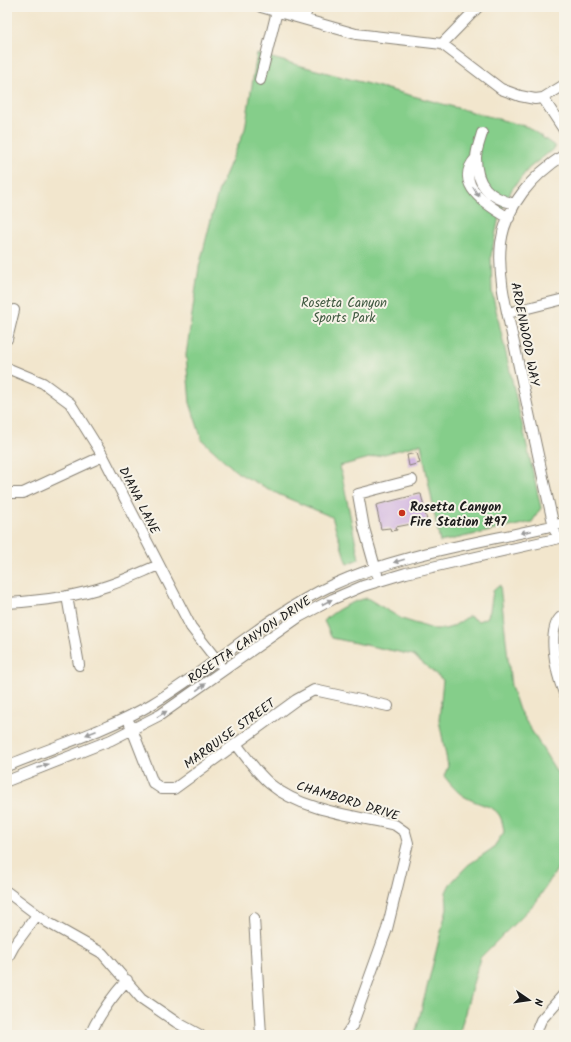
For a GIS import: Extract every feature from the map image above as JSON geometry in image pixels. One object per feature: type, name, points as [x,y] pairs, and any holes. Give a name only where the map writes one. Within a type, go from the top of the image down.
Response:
[{"type":"street","points":[[261,7],[278,9],[304,19],[356,34],[442,44],[501,89],[520,96],[535,99],[543,98],[564,84]]},
{"type":"street","points":[[304,19],[308,7]]},
{"type":"street","points":[[442,44],[478,7]]},
{"type":"street","points":[[260,80],[278,9]]},
{"type":"street","points":[[543,98],[564,130]]},
{"type":"street","points":[[482,133],[476,158],[482,184],[496,198],[515,204]]},
{"type":"street","name":"ARDENWOOD WAY","points":[[560,538],[559,524],[508,312],[500,256],[501,242],[508,218],[522,192],[539,174],[564,155]]},
{"type":"street","points":[[476,158],[470,164],[468,172],[469,181],[475,194],[484,203],[508,218]]},
{"type":"street","points":[[508,312],[564,299]]},
{"type":"street","points":[[7,339],[14,310]]},
{"type":"street","name":"DIANA LANE","points":[[7,368],[43,383],[70,404],[104,456],[191,627],[224,670]]},
{"type":"street","points":[[7,493],[23,493],[104,456]]},
{"type":"street","points":[[379,581],[358,494],[412,480]]},
{"type":"street","name":"ROSETTA CANYON DRIVE","points":[[7,766],[127,718],[168,694],[287,609],[322,590],[375,568],[405,559],[559,524]]},
{"type":"street","name":"ROSETTA CANYON DRIVE","points":[[7,781],[132,730],[178,703],[299,617],[333,599],[379,581],[406,573],[560,538]]},
{"type":"street","points":[[7,603],[39,601],[107,586],[159,565]]},
{"type":"street","points":[[67,596],[79,664]]},
{"type":"street","points":[[564,615],[557,621],[554,635],[557,670],[564,693]]},
{"type":"street","name":"MARQUISE STREET","points":[[127,718],[154,783],[162,789],[174,789],[296,700],[314,690],[388,706]]},
{"type":"street","name":"CHAMBORD DRIVE","points":[[236,744],[271,785],[296,800],[396,825],[405,832],[408,843],[387,929],[352,1026],[346,1035]]},
{"type":"street","points":[[7,892],[37,915],[102,953],[127,980],[141,998],[176,1022],[200,1035]]},
{"type":"street","points":[[7,959],[14,946],[37,915]]},
{"type":"street","points":[[254,918],[261,1035]]},
{"type":"street","points":[[90,1035],[97,1018],[127,980]]},
{"type":"street","points":[[535,1035],[541,1020],[564,994]]},
{"type":"green space","name":"Rosetta Canyon Sports Park","points":[[257,54],[528,127],[556,147],[529,168],[512,189],[499,217],[491,256],[492,292],[541,508],[532,522],[440,542],[421,444],[340,466],[359,559],[347,564],[332,517],[280,495],[238,473],[202,440],[190,403],[186,355],[199,267],[218,192],[245,129]]},
{"type":"green space","points":[[500,585],[511,686],[519,710],[561,779],[564,788],[564,828],[558,868],[536,902],[480,958],[459,1035],[415,1035],[447,908],[446,892],[450,884],[468,865],[493,848],[504,832],[497,812],[462,795],[444,776],[448,766],[439,720],[443,680],[413,655],[332,638],[324,621],[344,606],[367,598],[402,619],[433,629],[445,629],[452,627],[469,616],[478,621],[487,618],[490,611],[493,591]]},
{"type":"building","points":[[417,453],[420,463],[409,466],[407,455]]},
{"type":"building","name":"Rosetta Canyon Fire Station #97","points":[[421,494],[427,521],[396,527],[397,530],[391,531],[390,528],[381,529],[376,505]]},
{"type":"place","name":"Rosetta Canyon Fire Station #97","points":[[402,513]]}]
